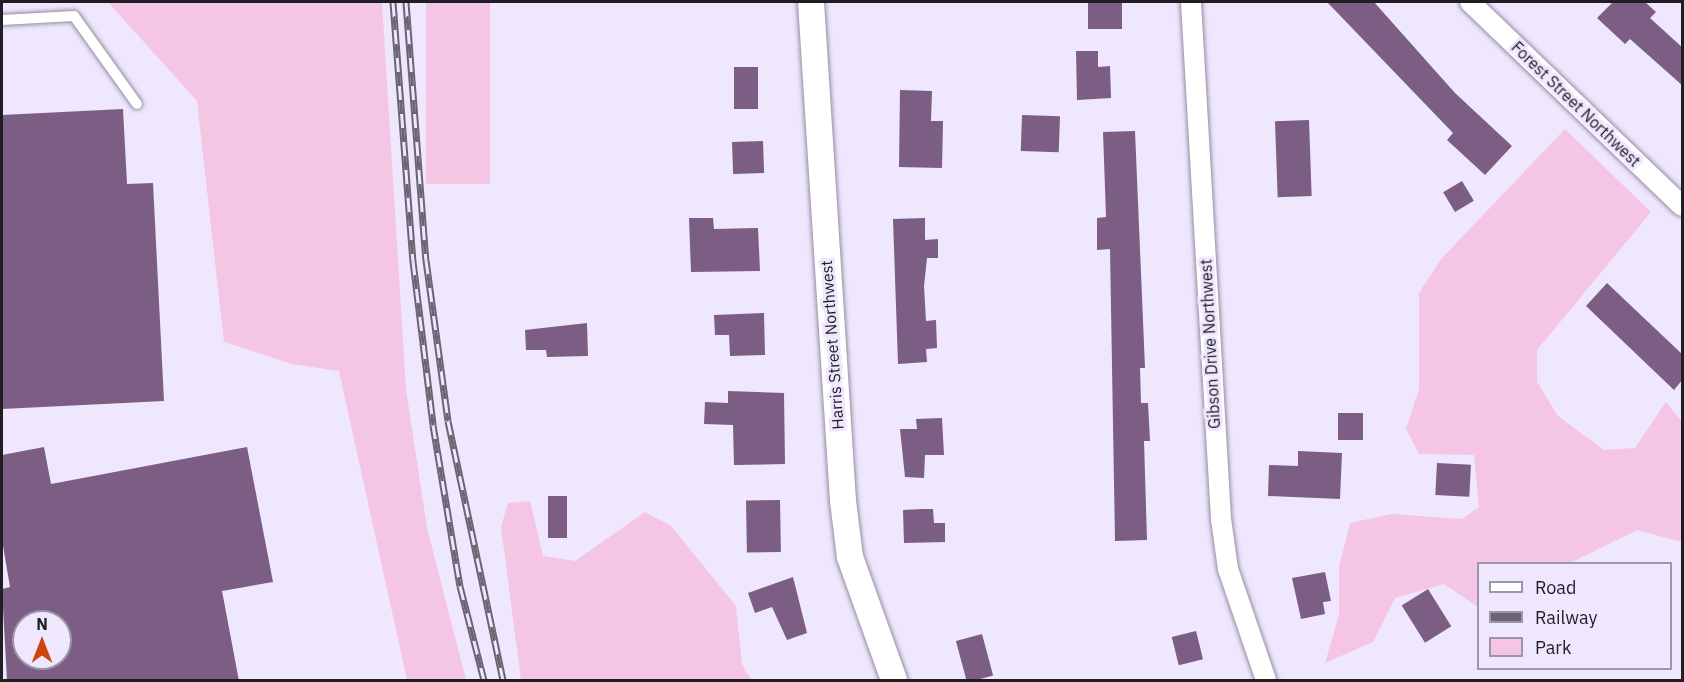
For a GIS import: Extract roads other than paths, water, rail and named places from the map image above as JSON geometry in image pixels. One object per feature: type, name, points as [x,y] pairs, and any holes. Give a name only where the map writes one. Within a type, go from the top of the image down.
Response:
[{"type":"street","name":"Harris Street Northwest","points":[[811,2],[843,501],[850,557],[894,681]]},
{"type":"street","name":"Gibson Drive Northwest","points":[[1191,2],[1221,519],[1228,569],[1266,681]]},
{"type":"street","name":"Forest Street Northwest","points":[[1470,2],[1683,206]]},
{"type":"lane","points":[[2,20],[74,16],[137,104]]},
{"type":"railway","points":[[393,2],[413,261],[433,425],[460,586],[484,680]]},
{"type":"railway","points":[[406,2],[426,260],[448,421],[503,680]]}]
